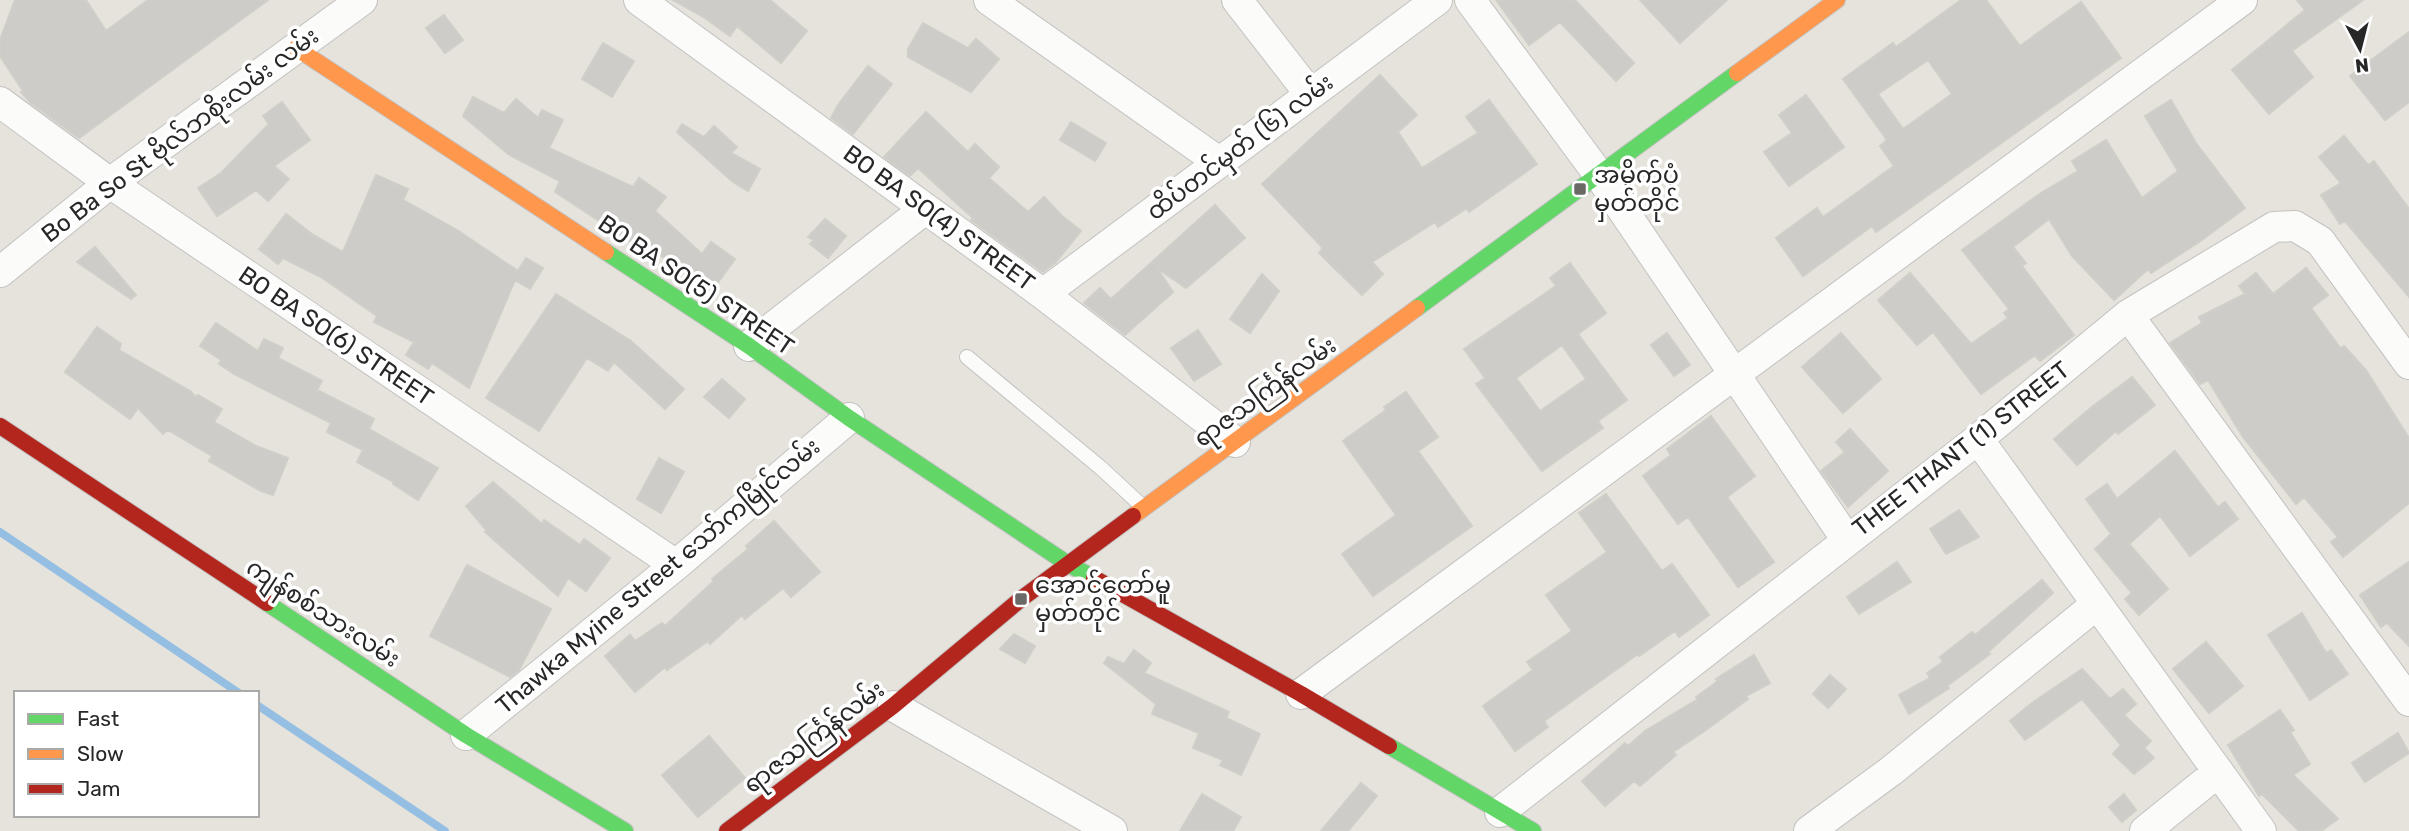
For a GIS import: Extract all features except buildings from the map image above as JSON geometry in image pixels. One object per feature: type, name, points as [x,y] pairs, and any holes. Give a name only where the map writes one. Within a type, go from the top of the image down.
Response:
[{"type":"main road","name":"ရာဇသင်္ကြန်လမ်း","points":[[727,831],[893,706],[1021,599],[1837,0]]},
{"type":"main road","name":"BO BA SO(5) STREET","points":[[296,48],[749,346],[849,418],[1068,564],[1301,694],[1533,831]]},
{"type":"main road","name":"ကျန်စစ်သားလမ်း","points":[[0,426],[466,734],[625,831]]},
{"type":"street","name":"Bo Ba So St ဗိုလ်ဘစိုးလမ်း လမ်း","points":[[0,272],[110,183],[362,0]]},
{"type":"street","name":"BO BA SO(4) STREET","points":[[639,0],[1043,294],[1235,442]]},
{"type":"street","points":[[989,0],[1219,162]]},
{"type":"street","points":[[1237,0],[1310,94]]},
{"type":"street","name":"ထိပ်တင်မှတ် (၆) လမ်း","points":[[1043,294],[1437,0]]},
{"type":"street","points":[[1469,0],[1599,175],[1847,540]]},
{"type":"street","points":[[1301,694],[2242,0]]},
{"type":"street","name":"BO BA SO(6) STREET","points":[[0,102],[110,183],[676,565]]},
{"type":"street","points":[[749,346],[925,209]]},
{"type":"street","name":"THEE THANT (1) STREET","points":[[1500,812],[1978,439],[2128,315],[2274,228],[2295,226],[2320,241],[2409,364]]},
{"type":"street","points":[[2128,315],[2409,701]]},
{"type":"street","name":"Thawka Myine Street သော်ကမြိုင်လမ်း","points":[[466,734],[676,565],[849,418]]},
{"type":"street","points":[[1978,439],[2261,831]]},
{"type":"street","points":[[1809,831],[1891,771],[2097,604]]},
{"type":"street","points":[[893,706],[1112,831]]},
{"type":"street","points":[[2145,831],[2218,772]]},
{"type":"lane","points":[[967,357],[1101,467],[1144,508]]},
{"type":"waterway","points":[[0,532],[236,691]]},
{"type":"waterway","points":[[259,706],[445,831]]},
{"type":"traffic: fast","points":[[1417,308],[1737,73]]},
{"type":"traffic: fast","points":[[606,252],[749,346],[849,418],[1068,564],[1094,578]]},
{"type":"traffic: fast","points":[[267,603],[466,735],[625,831]]},
{"type":"traffic: fast","points":[[1389,746],[1533,831]]},
{"type":"traffic: slow","points":[[1737,73],[1837,0]]},
{"type":"traffic: slow","points":[[296,48],[606,252]]},
{"type":"traffic: slow","points":[[1133,516],[1417,308]]},
{"type":"traffic: jam","points":[[0,426],[267,603]]},
{"type":"traffic: jam","points":[[727,831],[893,706],[1021,599],[1133,516]]},
{"type":"traffic: jam","points":[[1094,578],[1389,746]]},
{"type":"place","name":"အမှိုက်ပုံ မှတ်တိုင်","points":[[1580,189]]},
{"type":"place","name":"အောင်တော်မူ မှတ်တိုင်","points":[[1021,599]]}]
